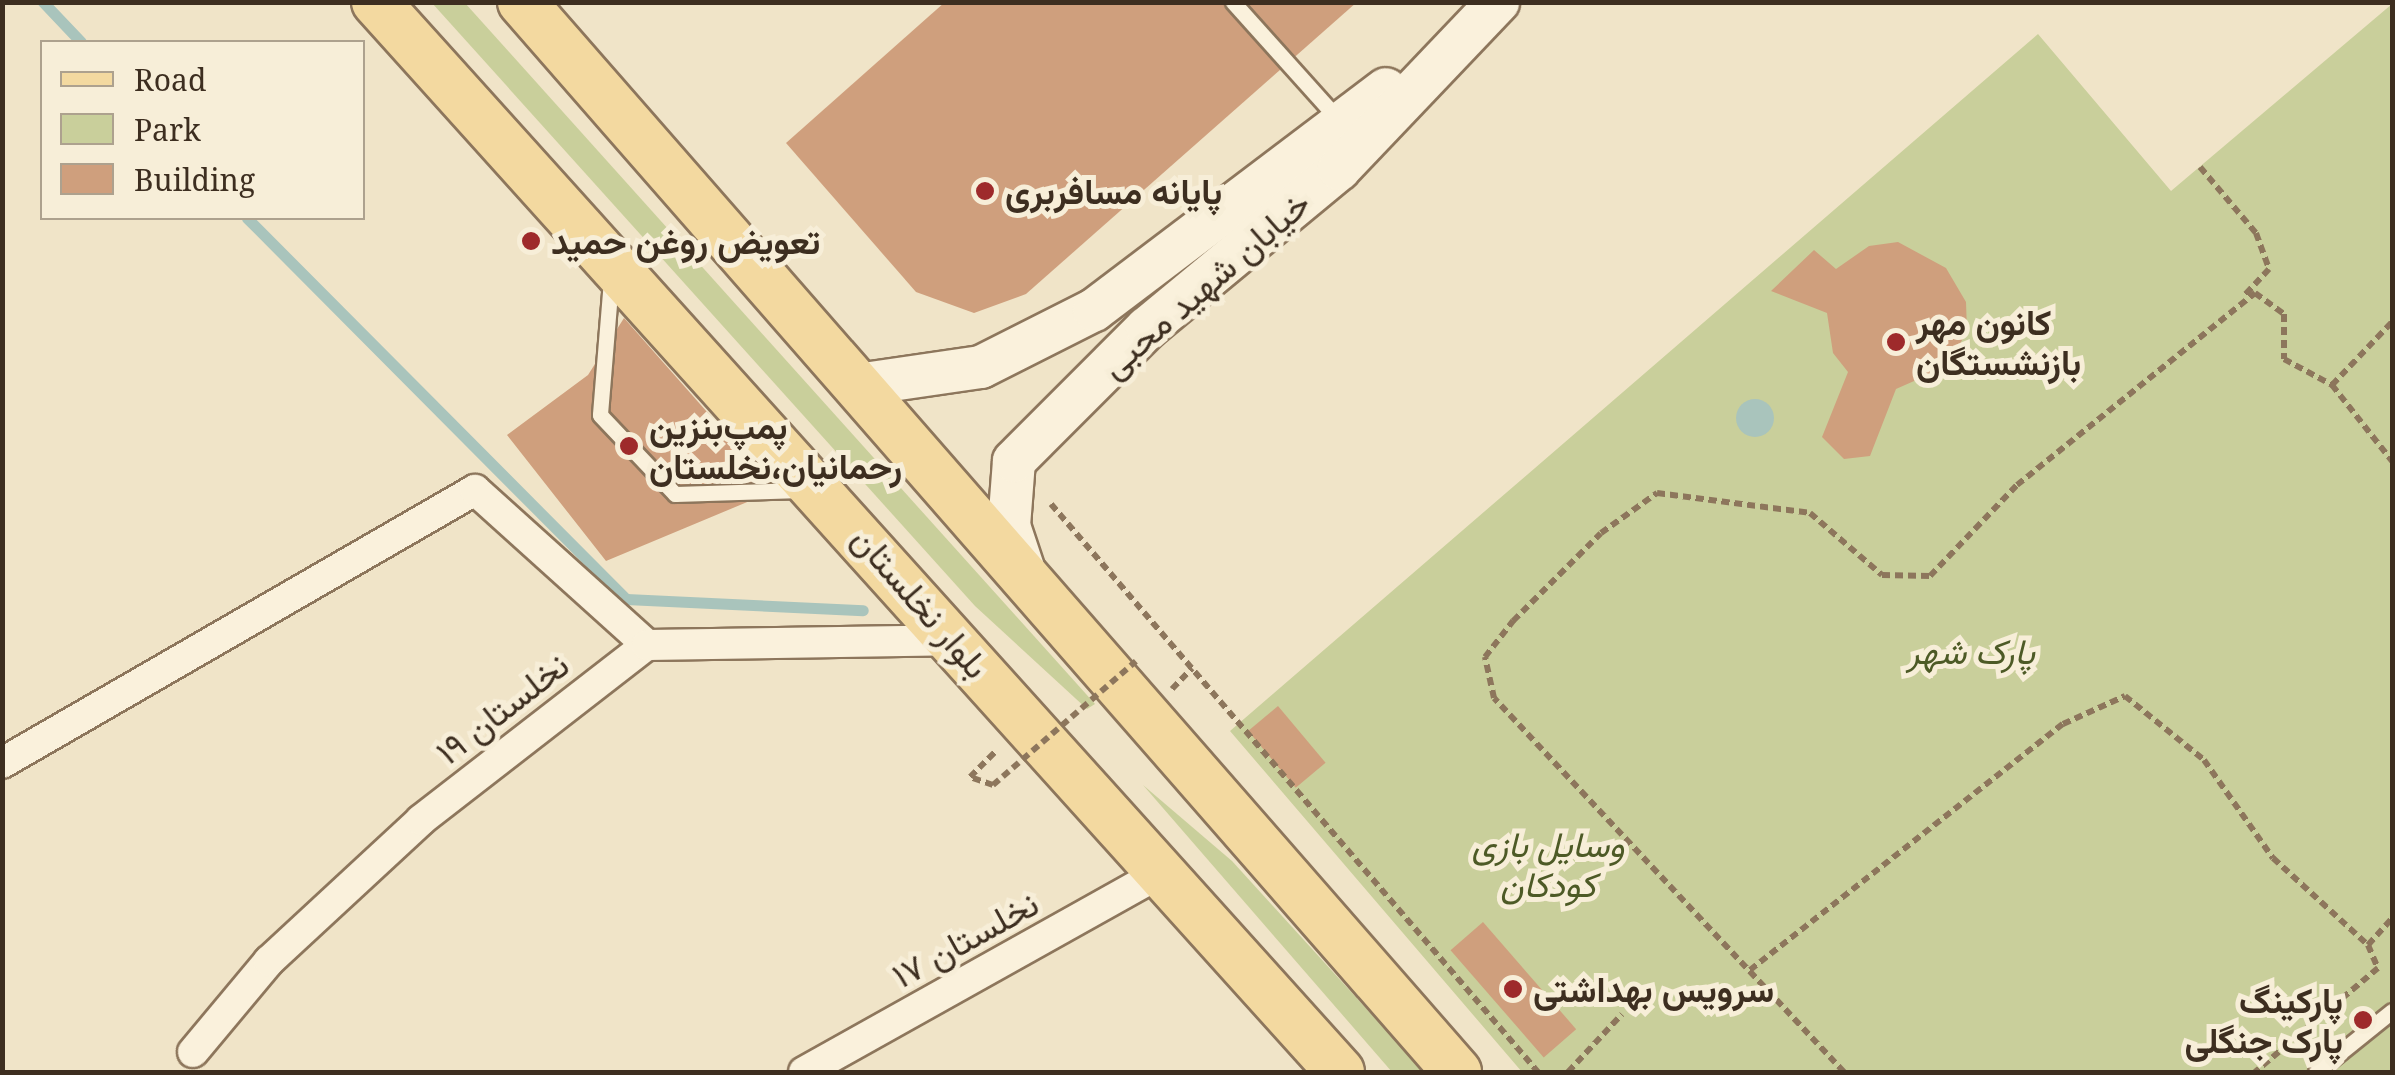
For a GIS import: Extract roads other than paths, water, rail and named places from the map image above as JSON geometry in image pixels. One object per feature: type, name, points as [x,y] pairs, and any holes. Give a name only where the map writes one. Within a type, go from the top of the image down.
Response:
[{"type":"main road","name":"بلوار نخلستان","points":[[376,2],[821,490],[1337,1072]]},
{"type":"main road","points":[[522,2],[864,384],[1032,592],[1457,1072]]},
{"type":"main road","name":"خیابان شهید محبی","points":[[864,384],[981,367],[1094,310],[1494,6]]},
{"type":"main road","name":"خیابان شهید محبی","points":[[1032,592],[1009,526],[1014,461],[1147,328],[1339,169],[1494,6]]},
{"type":"street","points":[[2,763],[475,490],[647,645],[953,640]]},
{"type":"street","name":"نخلستان ۱۹","points":[[193,1052],[270,962],[421,820],[647,645]]},
{"type":"street","name":"نخلستان ۱۷","points":[[804,1072],[1162,872]]},
{"type":"lane","points":[[1233,2],[1342,122]]},
{"type":"lane","points":[[613,261],[600,415],[675,494],[821,490]]},
{"type":"lane","points":[[2316,1072],[2392,1010]]},
{"type":"water","points":[[1755,399],[1769,404],[1774,418],[1769,432],[1755,437],[1741,432],[1736,418],[1741,404]]},
{"type":"waterway","points":[[43,2],[79,40]]},
{"type":"waterway","points":[[249,220],[626,599],[863,610]]},
{"type":"place","name":"پایانه مسافربری","points":[[985,191]]},
{"type":"place","name":"تعویض روغن حمید","points":[[531,241]]},
{"type":"place","name":"کانون مهر بازنشستگان","points":[[1896,342]]},
{"type":"place","name":"پمپ‌بنزین رحمانیان،نخلستان","points":[[629,446]]},
{"type":"place","name":"سرویس بهداشتی","points":[[1513,989]]},
{"type":"place","name":"پارکینگ پارک جنگلی","points":[[2363,1020]]},
{"type":"park label","name":"پارک شهر","points":[[1971,651]]},
{"type":"park label","name":"وسایل بازی کودکان","points":[[1548,864]]}]
